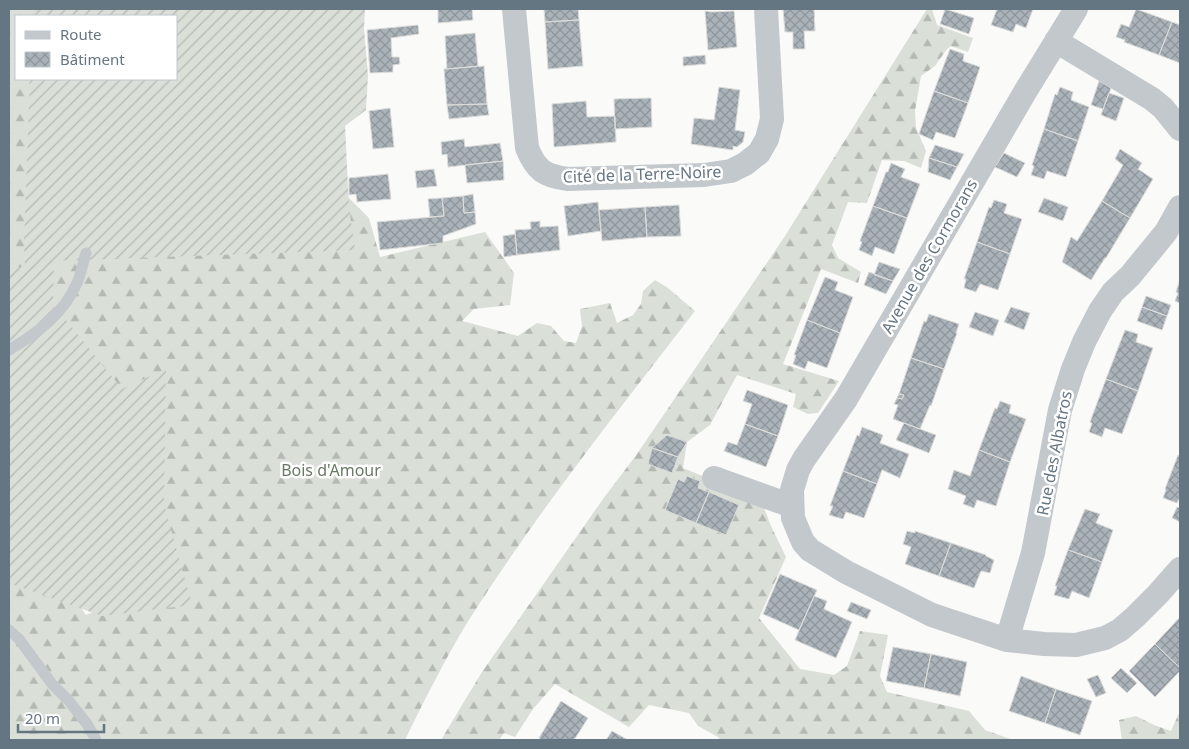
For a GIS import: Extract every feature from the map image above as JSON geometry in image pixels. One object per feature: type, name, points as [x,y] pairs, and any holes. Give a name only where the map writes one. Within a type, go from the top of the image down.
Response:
[{"type":"street","name":"Cité de la Terre-Noire","points":[[514,9],[528,148],[532,162],[539,170],[548,175],[568,180],[704,175],[731,171],[745,164],[759,153],[767,139],[772,119],[766,9]]},
{"type":"street","name":"Avenue des Cormorans","points":[[1076,9],[952,215],[846,399],[804,459],[794,480],[792,490],[793,518],[803,542],[810,550],[824,559],[879,590],[932,615],[1007,640],[1076,645],[1105,638],[1120,630],[1136,617],[1180,569]]},
{"type":"street","points":[[1056,41],[1152,99],[1163,108],[1180,129]]},
{"type":"street","name":"Rue des Albatros","points":[[1007,640],[1033,553],[1060,410],[1076,360],[1100,311],[1112,292],[1130,276],[1166,232],[1180,207]]},
{"type":"street","points":[[714,478],[792,506]]},
{"type":"lane","points":[[9,350],[36,334],[58,314],[77,284],[86,253]]},
{"type":"lane","points":[[9,630],[20,639],[52,684],[69,701],[87,724],[96,740]]},
{"type":"green space","name":"Bois d'Amour","points":[[9,9],[28,9],[43,13],[43,15],[15,15],[15,80],[46,80],[341,190],[369,218],[380,257],[485,232],[514,273],[510,305],[474,309],[462,321],[518,336],[537,323],[551,326],[564,341],[576,343],[582,326],[580,309],[610,303],[617,323],[633,315],[641,304],[643,291],[655,280],[668,288],[695,311],[577,464],[493,582],[450,652],[405,740],[9,740],[9,576],[75,599],[86,615],[122,600],[9,494]]},
{"type":"green space","points":[[33,9],[365,9],[364,28],[368,76],[366,110],[345,126],[349,208],[355,250],[54,261],[53,304],[122,389],[166,369],[164,504],[192,605],[102,616],[9,583],[9,267],[25,267],[24,243],[30,80],[178,80],[178,15],[33,15]]},
{"type":"green space","points":[[927,9],[932,9],[937,25],[973,38],[968,52],[951,46],[935,66],[921,76],[915,111],[916,128],[926,151],[921,168],[904,161],[882,160],[867,203],[848,202],[832,245],[838,258],[861,272],[858,283],[821,269],[783,364],[839,381],[818,413],[808,414],[793,407],[796,394],[737,375],[710,425],[687,442],[683,468],[761,500],[786,557],[759,618],[800,669],[834,675],[847,666],[860,631],[888,635],[880,676],[887,692],[969,711],[985,730],[1013,740],[720,740],[698,726],[689,713],[649,705],[629,727],[555,684],[533,709],[515,737],[504,733],[499,740],[441,740],[482,672],[603,499],[637,454],[785,236]]},
{"type":"green space","points":[[1180,711],[1180,740],[1122,740],[1119,720],[1136,716],[1171,731]]},
{"type":"building","points":[[438,9],[472,9],[473,20],[438,23]]},
{"type":"building","points":[[544,9],[578,9],[579,20],[545,22]]},
{"type":"building","points":[[783,9],[814,9],[815,31],[804,31],[805,49],[793,49],[793,32],[785,32]]},
{"type":"building","points":[[945,9],[974,18],[969,34],[940,24]]},
{"type":"building","points":[[997,9],[1033,9],[1026,28],[1016,24],[1013,32],[991,25]]},
{"type":"building","points":[[1136,9],[1172,22],[1159,55],[1124,42],[1125,40],[1116,37],[1121,24],[1129,27]]},
{"type":"building","points":[[705,11],[734,11],[737,47],[708,50]]},
{"type":"building","points":[[579,20],[583,66],[548,69],[545,22]]},
{"type":"building","points":[[1172,22],[1180,25],[1180,63],[1159,55]]},
{"type":"building","points":[[418,25],[419,34],[391,38],[392,57],[399,57],[400,64],[393,65],[393,72],[370,73],[367,30]]},
{"type":"building","points":[[475,33],[478,66],[447,69],[445,36]]},
{"type":"building","points":[[950,49],[964,54],[963,61],[980,67],[968,103],[934,91]]},
{"type":"building","points":[[705,55],[706,64],[683,66],[683,57]]},
{"type":"building","points":[[484,66],[487,104],[447,105],[444,69]]},
{"type":"building","points":[[1099,81],[1111,88],[1103,109],[1091,105]]},
{"type":"building","points":[[719,87],[740,90],[735,130],[745,132],[743,142],[737,147],[733,146],[733,150],[691,144],[694,118],[714,120]]},
{"type":"building","points":[[1060,87],[1073,92],[1071,100],[1089,107],[1078,141],[1044,129],[1055,94],[1057,95]]},
{"type":"building","points":[[934,91],[968,103],[955,138],[936,132],[933,140],[919,134]]},
{"type":"building","points":[[1109,93],[1124,98],[1116,121],[1101,115]]},
{"type":"building","points":[[651,98],[652,127],[615,129],[614,99]]},
{"type":"building","points":[[586,101],[587,117],[615,116],[616,142],[554,147],[552,104]]},
{"type":"building","points":[[487,104],[489,115],[449,119],[447,105]]},
{"type":"building","points":[[390,108],[394,147],[373,149],[369,111]]},
{"type":"building","points":[[1044,129],[1078,141],[1066,177],[1047,171],[1044,179],[1031,175],[1034,166],[1032,165]]},
{"type":"building","points":[[464,139],[465,147],[500,143],[503,161],[448,167],[447,154],[442,155],[441,142]]},
{"type":"building","points":[[935,145],[964,154],[957,167],[929,158]]},
{"type":"building","points":[[1120,149],[1142,163],[1138,169],[1153,179],[1130,218],[1102,201],[1123,165],[1115,159]]},
{"type":"building","points":[[1004,153],[1025,163],[1017,177],[995,167]]},
{"type":"building","points":[[929,158],[957,167],[950,180],[928,172]]},
{"type":"building","points":[[503,161],[504,180],[467,183],[465,165]]},
{"type":"building","points":[[891,163],[905,169],[901,177],[920,184],[907,218],[873,206]]},
{"type":"building","points":[[434,169],[437,186],[417,188],[415,171]]},
{"type":"building","points":[[388,174],[391,199],[357,202],[356,194],[349,195],[349,178]]},
{"type":"building","points":[[473,194],[475,212],[464,213],[463,196]]},
{"type":"building","points":[[463,196],[464,213],[475,212],[476,224],[443,236],[443,243],[380,250],[377,222],[444,216],[442,198]]},
{"type":"building","points":[[442,198],[444,216],[430,217],[428,199]]},
{"type":"building","points":[[1044,198],[1068,207],[1063,221],[1038,212]]},
{"type":"building","points":[[994,200],[1007,204],[1004,213],[1022,219],[1010,254],[977,242],[989,207],[991,208]]},
{"type":"building","points":[[1102,201],[1130,218],[1091,280],[1062,262],[1071,237],[1077,241]]},
{"type":"building","points":[[598,202],[601,231],[568,236],[564,206]]},
{"type":"building","points":[[679,205],[681,236],[647,237],[645,207]]},
{"type":"building","points":[[873,206],[907,218],[894,254],[875,247],[872,256],[859,250],[862,242],[860,241]]},
{"type":"building","points":[[645,207],[647,237],[602,241],[599,210]]},
{"type":"building","points":[[540,221],[540,227],[558,226],[560,250],[517,255],[515,230],[531,229],[530,222]]},
{"type":"building","points":[[515,234],[517,255],[504,257],[503,236]]},
{"type":"building","points":[[977,242],[1010,254],[998,290],[980,284],[976,292],[964,288],[966,279],[964,279]]},
{"type":"building","points":[[879,262],[900,269],[893,281],[874,275]]},
{"type":"building","points":[[869,272],[893,281],[886,294],[864,285]]},
{"type":"building","points":[[825,277],[838,282],[835,290],[853,297],[840,333],[807,320]]},
{"type":"building","points":[[1180,279],[1180,303],[1175,301]]},
{"type":"building","points":[[1146,296],[1171,305],[1167,316],[1142,307]]},
{"type":"building","points":[[1011,307],[1030,313],[1024,330],[1004,322]]},
{"type":"building","points":[[1142,307],[1167,316],[1162,330],[1137,321]]},
{"type":"building","points":[[975,312],[999,320],[993,336],[969,327]]},
{"type":"building","points":[[929,314],[959,324],[944,369],[911,358],[924,321],[926,322]]},
{"type":"building","points":[[807,320],[840,333],[827,368],[808,361],[805,369],[793,364],[796,355],[794,355]]},
{"type":"building","points":[[1125,330],[1138,334],[1136,342],[1153,348],[1138,391],[1106,379]]},
{"type":"building","points":[[911,358],[944,369],[931,406],[920,429],[893,419],[898,405],[894,404],[897,398],[902,399],[904,395],[899,394]]},
{"type":"building","points":[[1106,379],[1138,391],[1122,434],[1105,428],[1102,437],[1089,432],[1092,423],[1090,422]]},
{"type":"building","points":[[747,390],[788,405],[778,436],[745,424],[752,404],[743,401]]},
{"type":"building","points":[[899,394],[904,395],[902,399],[897,398]]},
{"type":"building","points":[[1000,401],[1011,405],[1009,413],[1026,419],[1010,462],[979,450],[995,408],[997,409]]},
{"type":"building","points":[[904,423],[936,435],[929,453],[896,440]]},
{"type":"building","points":[[745,424],[778,436],[766,467],[724,451],[728,442],[737,445]]},
{"type":"building","points":[[862,427],[883,435],[880,443],[909,454],[900,478],[882,470],[877,484],[843,471]]},
{"type":"building","points":[[667,435],[687,442],[678,457],[652,448]]},
{"type":"building","points":[[652,448],[678,457],[672,473],[648,464]]},
{"type":"building","points":[[979,450],[1010,462],[996,506],[977,500],[974,508],[963,504],[966,496],[948,489],[954,470],[970,476]]},
{"type":"building","points":[[1178,455],[1180,456],[1180,497],[1177,503],[1163,498]]},
{"type":"building","points":[[843,471],[877,484],[864,518],[846,512],[843,519],[829,515],[833,506],[830,506]]},
{"type":"building","points":[[687,476],[700,481],[698,488],[709,492],[696,523],[665,510],[678,479],[684,482]]},
{"type":"building","points":[[709,492],[739,505],[726,535],[696,523]]},
{"type":"building","points":[[1177,507],[1180,508],[1180,522],[1172,518]]},
{"type":"building","points":[[1085,509],[1100,514],[1096,523],[1113,530],[1102,562],[1068,550]]},
{"type":"building","points":[[907,531],[915,533],[915,531],[951,543],[939,576],[905,564],[911,547],[903,544]]},
{"type":"building","points":[[951,543],[986,555],[994,560],[990,573],[981,571],[974,588],[939,576]]},
{"type":"building","points":[[1068,550],[1102,562],[1089,598],[1072,591],[1069,599],[1054,595],[1057,586],[1055,586]]},
{"type":"building","points":[[780,574],[817,590],[799,630],[763,614]]},
{"type":"building","points":[[814,596],[827,601],[824,609],[852,622],[836,658],[795,640]]},
{"type":"building","points":[[851,602],[871,610],[867,619],[847,611]]},
{"type":"building","points":[[1180,617],[1180,668],[1155,644]]},
{"type":"building","points":[[1155,644],[1180,668],[1180,671],[1155,697],[1129,671]]},
{"type":"building","points":[[893,647],[931,654],[924,688],[886,681]]},
{"type":"building","points":[[931,654],[967,662],[960,696],[924,688]]},
{"type":"building","points":[[1121,668],[1137,683],[1127,693],[1111,678]]},
{"type":"building","points":[[1098,675],[1106,693],[1096,697],[1087,679]]},
{"type":"building","points":[[1021,676],[1056,689],[1045,723],[1009,711]]},
{"type":"building","points":[[1056,689],[1092,701],[1080,735],[1045,723]]},
{"type":"building","points":[[561,701],[588,718],[574,740],[542,740],[539,738]]},
{"type":"building","points":[[612,731],[628,740],[606,740]]}]
